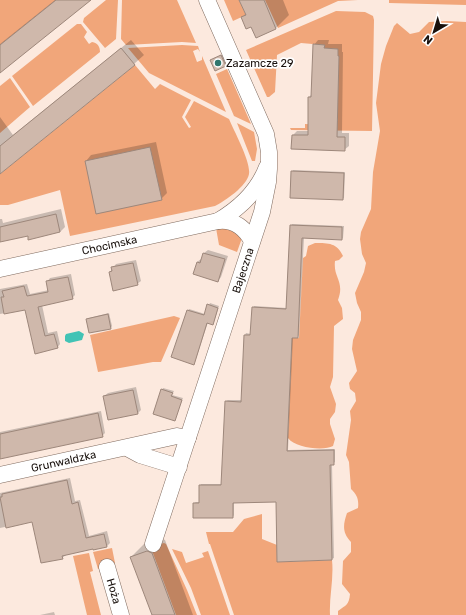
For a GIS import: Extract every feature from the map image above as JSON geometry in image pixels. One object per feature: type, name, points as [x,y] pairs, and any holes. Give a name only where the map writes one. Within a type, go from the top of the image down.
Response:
[{"type":"street","name":"Bajeczna","points":[[153,544],[252,241],[266,195],[270,161],[268,141],[262,122],[207,0]]},
{"type":"street","name":"Chocimska","points":[[218,221],[234,212],[245,202],[270,161]]},
{"type":"street","name":"Chocimska","points":[[0,268],[218,221],[229,221],[243,228],[252,241]]},
{"type":"street","name":"Grunwaldzka","points":[[0,475],[177,436],[188,438]]},
{"type":"street","points":[[127,448],[140,455],[178,467]]},
{"type":"street","name":"Hoża","points":[[107,567],[121,615]]},
{"type":"shaded area","points":[[0,0],[56,0],[0,45]]},
{"type":"shaded area","points":[[106,0],[118,0],[116,39],[105,48],[83,22],[84,18]]},
{"type":"shaded area","points":[[122,0],[177,0],[196,43],[182,42],[126,45],[121,39]]},
{"type":"shaded area","points":[[224,0],[239,0],[246,15],[233,21]]},
{"type":"shaded area","points":[[265,0],[358,0],[338,1],[278,28]]},
{"type":"shaded area","points":[[389,0],[466,0],[466,5],[389,3]]},
{"type":"shaded area","points":[[336,11],[365,12],[373,16],[372,131],[291,130],[290,128],[305,128],[305,124],[332,125],[332,121],[338,121],[338,91],[336,77],[339,77],[338,49],[324,48],[324,45],[301,43],[277,55],[275,92],[269,97],[267,97],[246,50]]},
{"type":"shaded area","points":[[429,22],[466,22],[466,615],[338,615],[338,611],[348,603],[350,598],[350,594],[342,584],[343,561],[351,552],[351,542],[346,535],[344,528],[345,521],[347,513],[358,508],[357,497],[351,489],[349,462],[346,455],[351,420],[350,411],[356,401],[355,393],[350,389],[349,383],[357,371],[352,349],[353,340],[361,320],[361,312],[355,293],[364,272],[366,263],[362,254],[360,239],[361,232],[371,209],[373,172],[380,131],[376,103],[381,64],[386,46],[394,26],[397,23],[410,34],[419,32]]},
{"type":"shaded area","points":[[77,24],[81,24],[87,32],[84,37],[89,44],[92,42],[97,44],[100,52],[33,106],[12,76]]},
{"type":"shaded area","points":[[182,45],[198,46],[200,52],[198,49],[193,51],[197,62],[202,60],[202,56],[226,112],[149,73],[128,48]]},
{"type":"shaded area","points":[[135,65],[155,89],[160,84],[191,100],[182,117],[189,128],[191,127],[185,117],[194,101],[229,119],[245,154],[249,169],[247,179],[240,188],[230,197],[215,206],[70,236],[60,190],[8,205],[0,205],[0,174]]},
{"type":"shaded area","points":[[227,69],[251,124],[234,116],[216,74]]},
{"type":"shaded area","points":[[10,78],[30,107],[0,133],[0,86]]},
{"type":"shaded area","points":[[237,123],[254,132],[257,149],[255,161],[252,161]]},
{"type":"shaded area","points":[[223,227],[233,230],[242,238],[237,252],[219,245],[216,228]]},
{"type":"shaded area","points":[[315,243],[324,243],[335,246],[343,256],[339,260],[335,261],[336,272],[340,284],[340,294],[338,300],[342,308],[343,319],[334,326],[333,377],[330,387],[336,404],[335,412],[330,419],[330,424],[335,439],[333,446],[329,448],[310,448],[297,444],[288,438],[292,338],[299,338],[303,258],[306,256],[308,246]]},
{"type":"shaded area","points":[[174,316],[180,318],[161,362],[153,362],[98,372],[90,335]]},
{"type":"shaded area","points":[[262,514],[262,539],[277,545],[277,562],[332,560],[330,615],[234,615],[206,532],[233,532],[244,519]]},
{"type":"shaded area","points":[[164,543],[166,544],[197,615],[176,615],[151,548],[152,546]]},
{"type":"shaded area","points":[[112,548],[115,563],[98,569],[93,552]]},
{"type":"shaded area","points":[[172,549],[182,552],[186,563],[204,557],[202,553],[208,551],[230,615],[201,615],[191,588]]},
{"type":"shaded area","points":[[89,553],[93,571],[90,572],[101,615],[87,615],[73,556]]},
{"type":"water","points":[[79,331],[84,334],[82,340],[69,343],[65,341],[66,334]]},
{"type":"building","points":[[56,0],[91,0],[0,73],[0,45]]},
{"type":"building","points":[[239,0],[264,0],[276,29],[256,38],[251,27],[246,29],[241,17],[246,15]]},
{"type":"building","points":[[313,44],[325,45],[324,48],[338,49],[337,137],[345,137],[345,151],[291,149],[292,135],[308,135],[308,97],[311,97]]},
{"type":"building","points":[[121,48],[135,65],[0,174],[0,146]]},
{"type":"building","name":"Zazamcze 29","points":[[221,55],[226,66],[215,71],[210,60]]},
{"type":"building","points":[[150,147],[162,200],[96,214],[85,161]]},
{"type":"building","points":[[291,171],[344,173],[343,200],[290,198]]},
{"type":"building","points":[[56,214],[60,232],[28,240],[28,236],[0,242],[0,227]]},
{"type":"building","points":[[290,225],[342,227],[342,240],[302,238],[298,338],[292,338],[287,451],[334,450],[334,465],[330,465],[332,560],[277,562],[276,502],[233,503],[233,518],[193,518],[193,503],[199,503],[199,485],[221,485],[225,401],[241,402],[244,335],[250,335],[252,307],[286,309]]},
{"type":"building","points":[[203,253],[225,259],[218,282],[193,274],[197,262],[200,263]]},
{"type":"building","points":[[133,263],[138,285],[113,291],[109,272],[112,271],[111,267]]},
{"type":"building","points":[[68,277],[73,299],[38,307],[45,336],[54,334],[58,348],[35,354],[25,310],[4,314],[1,297],[4,297],[2,291],[24,286],[27,296],[48,292],[46,281]]},
{"type":"building","points":[[207,304],[218,308],[213,325],[207,323],[194,365],[171,357],[187,310],[204,315]]},
{"type":"building","points":[[108,314],[111,329],[89,333],[86,319]]},
{"type":"building","points":[[161,389],[173,393],[171,396],[182,400],[175,421],[153,414]]},
{"type":"building","points":[[133,390],[138,414],[108,420],[103,396]]},
{"type":"building","points":[[98,413],[103,437],[0,459],[0,434]]},
{"type":"building","points":[[67,480],[72,504],[78,502],[86,538],[104,534],[107,547],[62,556],[63,559],[41,563],[32,522],[6,528],[0,497],[2,497],[2,494]]},
{"type":"building","points":[[147,551],[152,553],[175,615],[152,615],[130,557]]},
{"type":"place","name":"Zazamcze 29","points":[[218,63]]}]
